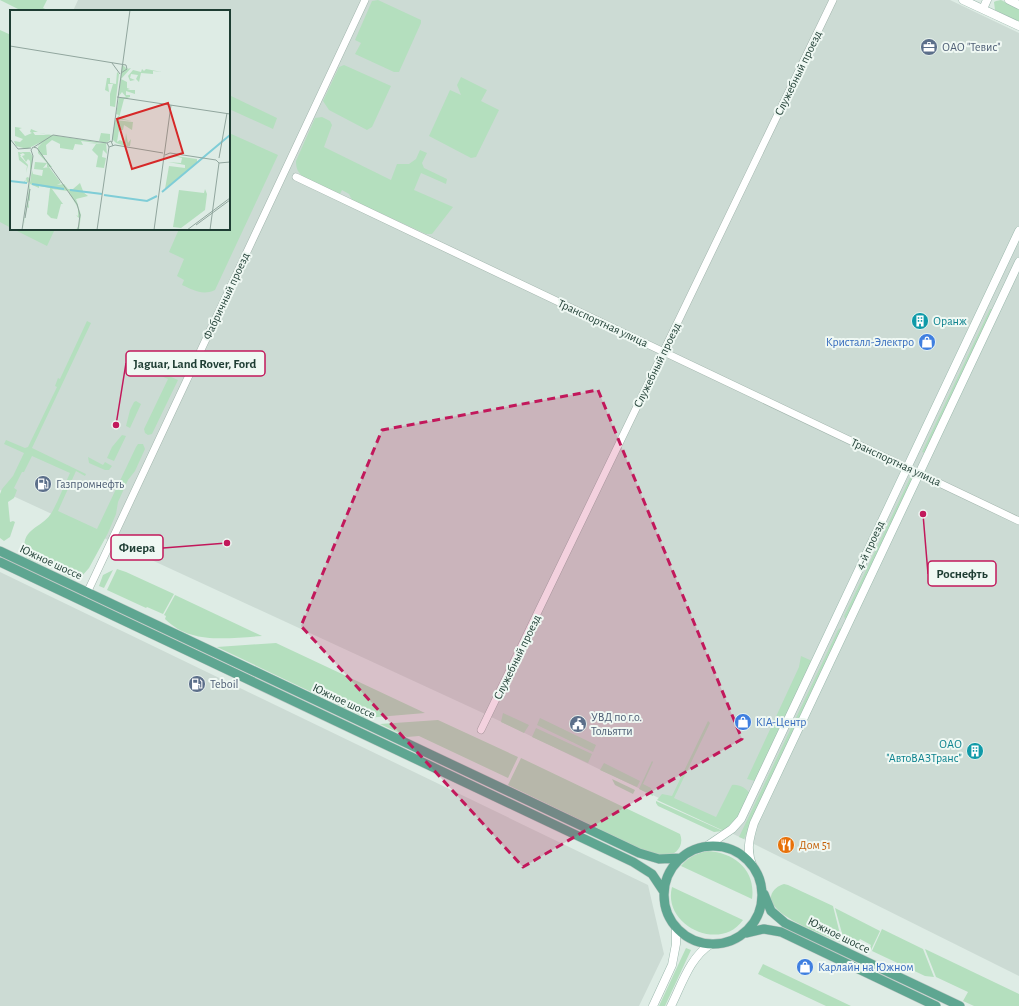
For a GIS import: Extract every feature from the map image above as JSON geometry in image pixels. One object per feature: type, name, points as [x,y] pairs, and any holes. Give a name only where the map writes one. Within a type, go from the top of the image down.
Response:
[{"type":"main road","points":[[963,0],[1019,26]]},
{"type":"main road","points":[[983,9],[987,0]]},
{"type":"main road","points":[[1009,0],[1019,5]]},
{"type":"main road","name":"4-й проезд","points":[[707,846],[732,829],[741,819],[1019,231]]},
{"type":"main road","name":"4-й проезд","points":[[753,866],[748,857],[748,843],[754,823],[1019,262]]},
{"type":"main road","points":[[991,291],[1003,296]]},
{"type":"main road","name":"Южное шоссе","points":[[0,551],[640,853],[659,859],[681,858]]},
{"type":"main road","name":"Южное шоссе","points":[[0,562],[633,862],[652,874],[664,892]]},
{"type":"main road","points":[[707,846],[722,847],[735,851],[743,856],[753,866],[757,873],[763,893],[758,916],[752,925],[743,934],[722,943],[706,944],[691,939],[683,934],[676,927],[667,911],[664,892],[665,885],[676,863],[693,850],[707,846]]},
{"type":"main road","name":"Южное шоссе","points":[[763,893],[771,911],[785,923],[960,1006]]},
{"type":"main road","points":[[653,1006],[672,965],[676,944],[676,927]]},
{"type":"main road","name":"Южное шоссе","points":[[743,934],[764,929],[781,932],[936,1006]]},
{"type":"main road","points":[[671,1006],[698,954],[711,944]]},
{"type":"street","name":"Фабричный проезд","points":[[88,593],[365,0]]},
{"type":"street","name":"Служебный проезд","points":[[481,730],[833,0]]},
{"type":"street","name":"Транспортная улица","points":[[296,178],[1019,521]]},
{"type":"highlighted area","points":[[598,390],[742,739],[523,867],[301,626],[382,430]]},
{"type":"shaded area","points":[[78,0],[950,0],[1019,33],[1019,976],[754,844],[483,713],[0,490],[0,165],[10,143],[10,230],[230,230],[230,10],[73,10]]},
{"type":"shaded area","points":[[0,572],[648,885],[664,954],[639,1006],[0,1006]]},
{"type":"green space","points":[[0,0],[47,0],[43,8],[48,10],[20,10]]},
{"type":"green space","points":[[378,0],[421,20],[399,72],[394,72],[355,54],[361,43],[355,40],[372,1]]},
{"type":"green space","points":[[1001,0],[1019,9],[1019,22],[995,10],[994,2]]},
{"type":"green space","points":[[0,30],[10,35],[10,227],[0,222]]},
{"type":"green space","points":[[344,65],[391,86],[372,127],[367,130],[329,110],[323,101],[339,67]]},
{"type":"green space","points":[[461,77],[487,90],[481,101],[499,110],[476,157],[471,158],[429,136],[450,90],[461,95],[457,85]]},
{"type":"green space","points":[[230,95],[277,118],[273,129],[230,109]]},
{"type":"green space","points":[[322,117],[330,121],[332,125],[324,147],[391,180],[397,164],[409,164],[416,159],[420,150],[427,153],[422,163],[424,168],[447,179],[446,184],[421,173],[414,190],[453,207],[432,234],[426,234],[352,200],[349,194],[342,190],[340,194],[301,175],[297,168],[296,161],[315,118]]},
{"type":"green space","points":[[230,133],[278,155],[215,290],[210,292],[202,292],[182,285],[184,280],[177,276],[184,259],[169,252],[179,230],[230,230]]},
{"type":"green space","points":[[15,230],[55,230],[47,246]]},
{"type":"green space","points":[[990,309],[994,309],[927,454],[922,452]]},
{"type":"green space","points":[[87,321],[91,323],[32,448],[86,474],[85,476],[76,471],[58,511],[97,529],[136,447],[138,444],[143,444],[145,449],[118,502],[116,514],[108,533],[89,568],[81,577],[25,550],[26,537],[52,512],[70,473],[32,456],[14,488],[17,490],[14,498],[8,502],[10,522],[15,522],[10,537],[4,541],[0,538],[0,494],[2,489],[13,476],[24,453],[4,444],[6,440],[25,448],[28,447],[57,387],[55,386],[58,378],[60,379]]},
{"type":"green space","points":[[151,368],[178,380],[152,434],[148,435],[145,433],[144,429],[168,379],[150,371]]},
{"type":"green space","points":[[136,401],[141,404],[130,428],[126,426],[130,410]]},
{"type":"green space","points":[[122,435],[126,436],[114,461],[107,458],[112,447]]},
{"type":"green space","points":[[88,457],[103,465],[105,462],[112,466],[109,470],[105,470],[89,463]]},
{"type":"green space","points":[[914,477],[846,620],[844,616],[910,478]]},
{"type":"green space","points":[[23,553],[79,579],[68,577],[61,572],[27,558]]},
{"type":"green space","points":[[117,569],[174,594],[163,614],[107,590]]},
{"type":"green space","points":[[113,570],[104,588],[99,586],[103,575]]},
{"type":"green space","points":[[175,595],[262,636],[210,638],[186,633],[165,619],[166,616],[164,615]]},
{"type":"green space","points":[[840,628],[842,632],[744,839],[739,837],[838,630]]},
{"type":"green space","points":[[276,643],[425,713],[366,718],[217,647]]},
{"type":"green space","points":[[801,656],[812,661],[755,781],[747,779],[799,667]]},
{"type":"green space","points":[[503,713],[529,725],[524,733],[501,722]]},
{"type":"green space","points":[[540,718],[596,745],[593,752],[537,725]]},
{"type":"green space","points":[[438,720],[518,757],[508,778],[419,736],[407,737],[380,724]]},
{"type":"green space","points":[[708,721],[710,723],[674,798],[716,817],[732,785],[745,788],[750,794],[740,818],[724,831],[657,800],[662,794],[672,796]]},
{"type":"green space","points":[[536,728],[592,754],[588,763],[532,737]]},
{"type":"green space","points":[[521,758],[680,834],[681,843],[678,850],[667,856],[659,856],[649,853],[508,785]]},
{"type":"green space","points":[[652,761],[653,762],[643,784],[651,788],[653,796],[639,789]]},
{"type":"green space","points":[[604,763],[640,781],[637,787],[600,770]]},
{"type":"green space","points":[[612,779],[635,790],[633,794],[615,785]]},
{"type":"green space","points":[[656,801],[723,831],[714,832],[658,806]]},
{"type":"green space","points":[[708,851],[727,855],[742,865],[751,880],[752,899],[681,866],[693,856]]},
{"type":"green space","points":[[784,884],[833,906],[842,942],[797,923],[778,910],[772,903],[771,896],[776,888]]},
{"type":"green space","points":[[672,887],[743,920],[733,930],[721,934],[708,934],[695,930],[684,923],[676,913],[671,901]]},
{"type":"green space","points":[[835,908],[880,931],[871,950],[869,950],[871,945],[860,939],[857,944],[843,937]]},
{"type":"green space","points":[[882,929],[923,949],[934,977],[925,976],[872,951]]},
{"type":"green space","points":[[686,948],[691,950],[665,1006],[659,1006]]},
{"type":"green space","points":[[925,949],[1019,994],[1019,1006],[974,1006],[963,1001],[968,992],[936,977]]},
{"type":"green space","points":[[763,964],[851,1006],[826,1006],[758,974]]},
{"type":"place","name":"ОАО \"Тевис\"","points":[[929,47]]},
{"type":"place","name":"Оранж","points":[[920,321]]},
{"type":"place","name":"Кристалл-Электро","points":[[927,342]]},
{"type":"place","name":"Jaguar, Land Rover, Ford","points":[[116,425]]},
{"type":"place","name":"Газпромнефть","points":[[43,484]]},
{"type":"place","name":"Роснефть","points":[[923,514]]},
{"type":"place","name":"Фиера","points":[[227,543]]},
{"type":"place","name":"Teboil","points":[[197,684]]},
{"type":"place","name":"KIA-Центр","points":[[743,722]]},
{"type":"place","name":"УВД по г.о. Тольятти","points":[[578,724]]},
{"type":"place","name":"ОАО \"АвтоВАЗТранс\"","points":[[975,751]]},
{"type":"place","name":"Дом 51","points":[[786,845]]},
{"type":"place","name":"Карлайн на Южном","points":[[805,967]]}]
